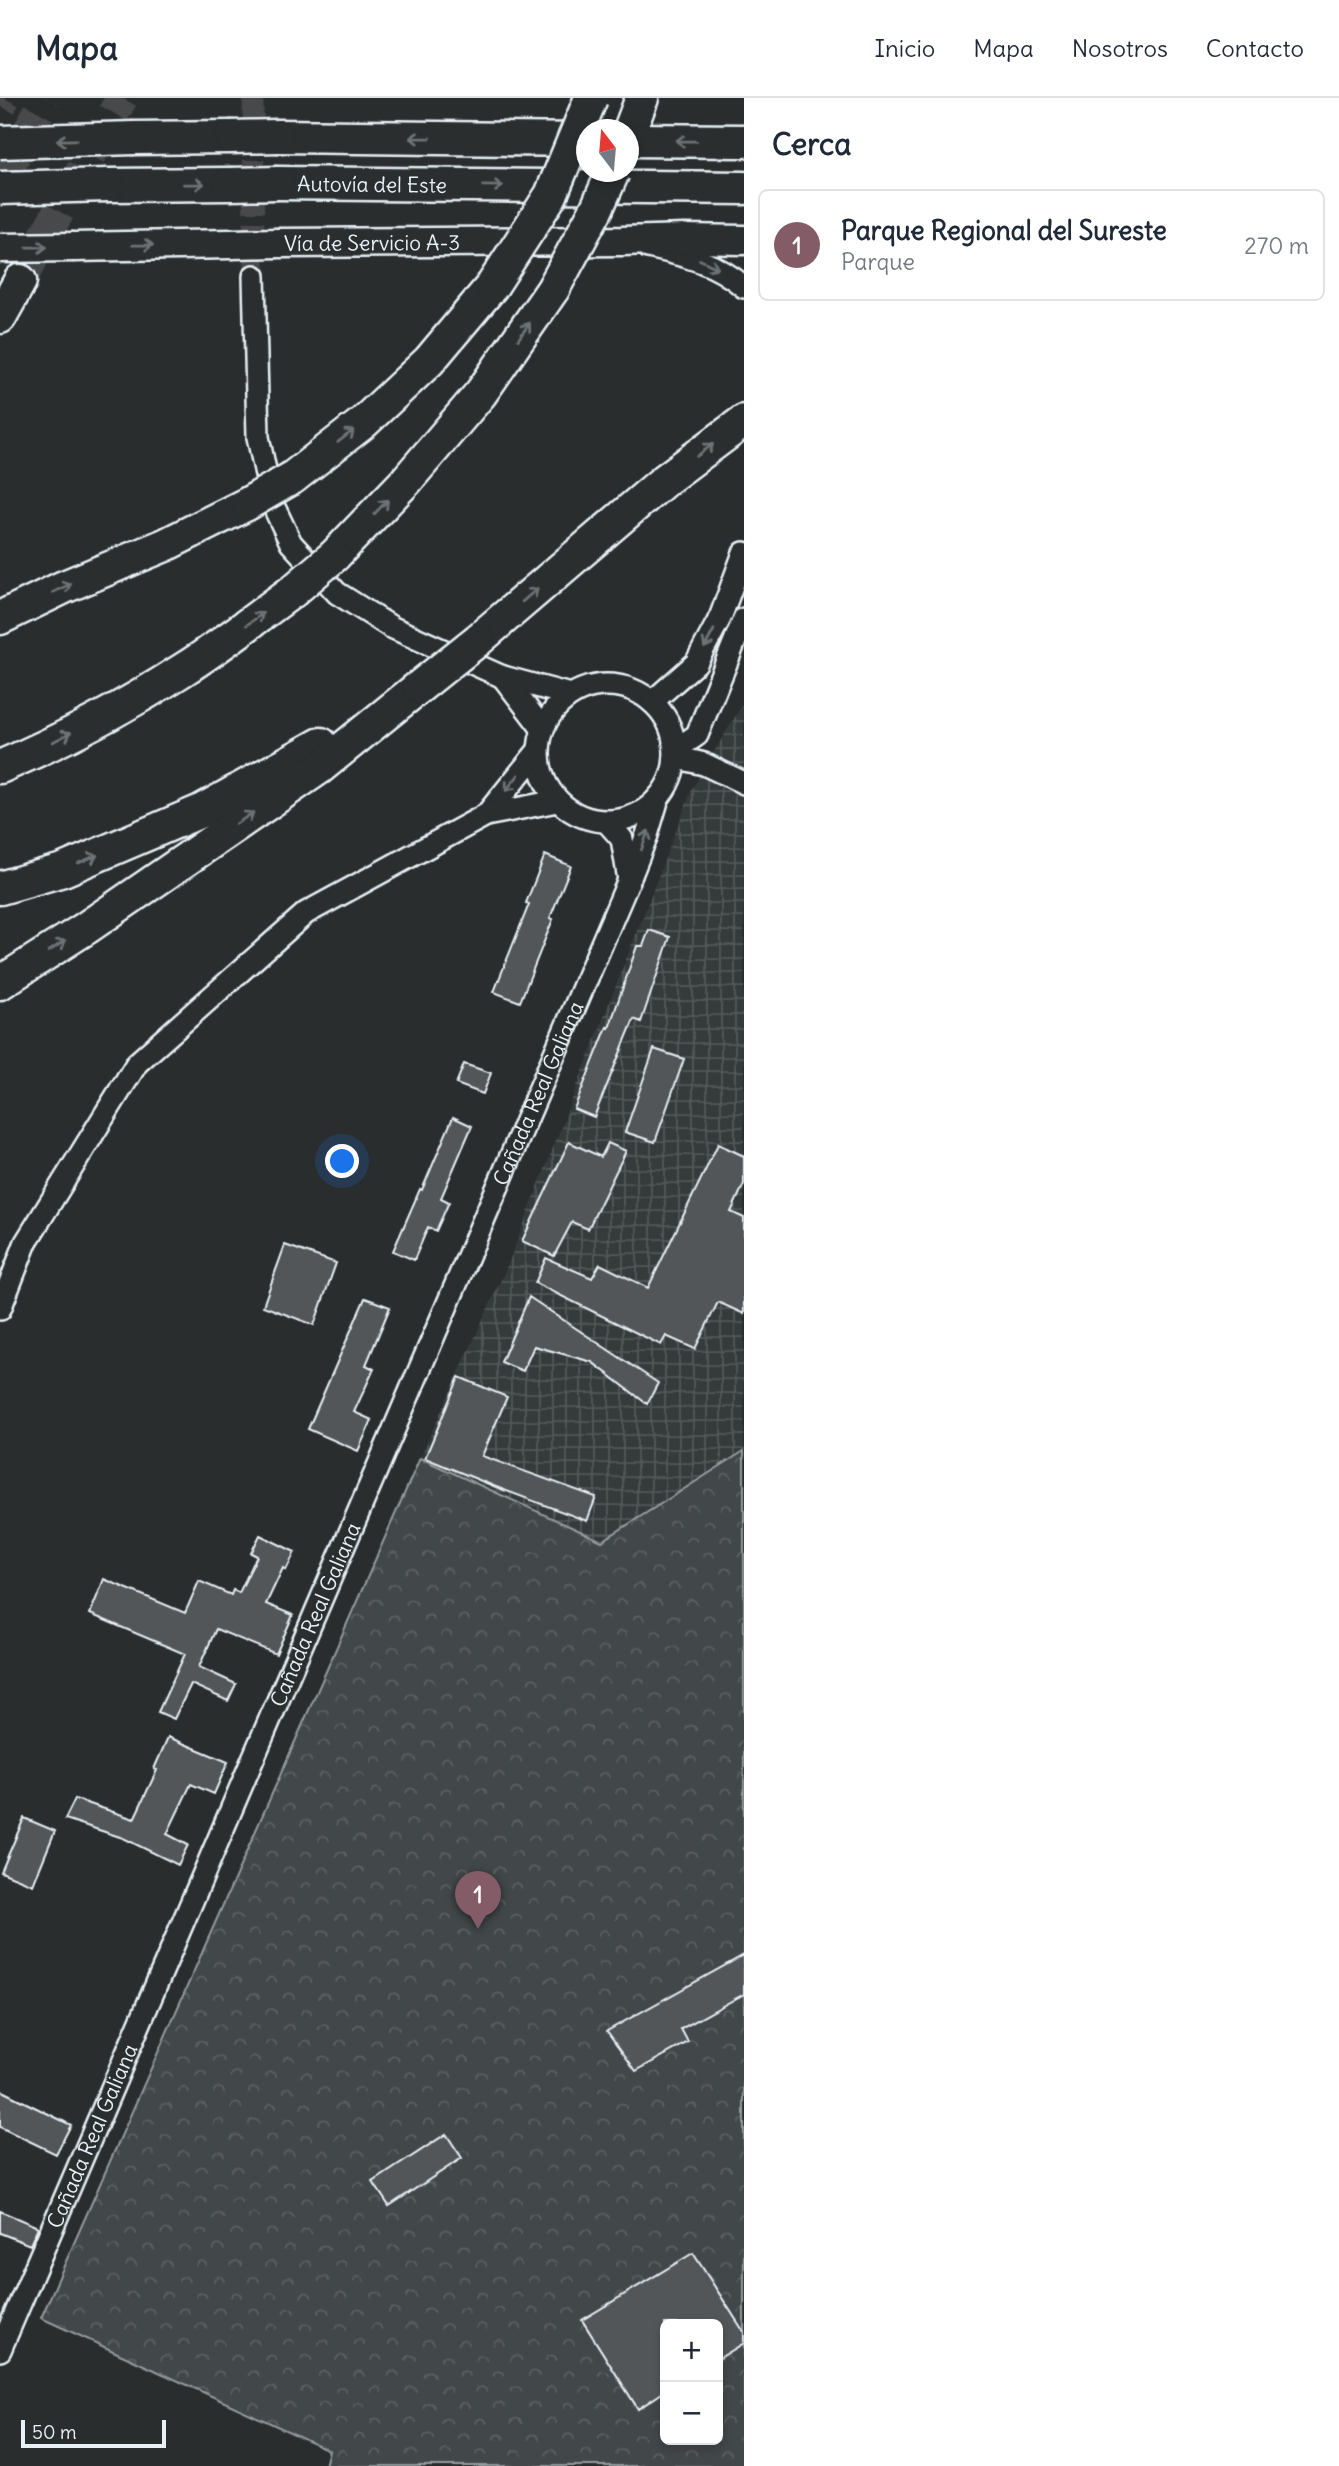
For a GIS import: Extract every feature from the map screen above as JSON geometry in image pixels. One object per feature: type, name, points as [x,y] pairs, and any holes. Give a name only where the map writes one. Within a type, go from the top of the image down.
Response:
[{"type":"highway","points":[[0,618],[64,587],[165,545],[247,504],[292,478],[364,422],[429,361],[492,286],[551,195],[591,98]]},
{"type":"highway","points":[[635,119],[642,98]]},
{"type":"highway","points":[[0,142],[278,136],[576,140]]},
{"type":"highway","points":[[639,138],[744,141]]},
{"type":"highway","points":[[0,767],[30,754],[185,669],[293,591],[334,556],[406,481],[481,393],[553,289],[597,208],[608,182]]},
{"type":"highway","name":"Autovía del Este","points":[[0,188],[278,183],[744,188]]},
{"type":"highway","points":[[0,317],[20,281]]},
{"type":"highway","points":[[0,983],[86,928],[319,768],[478,639],[665,480],[744,421]]},
{"type":"highway","points":[[0,888],[63,870],[201,811],[419,687]]},
{"type":"main road","name":"Vía de Servicio A-3","points":[[0,248],[744,240]]},
{"type":"street","points":[[622,241],[699,259],[732,275],[744,286]]},
{"type":"street","points":[[254,276],[258,437],[272,503],[291,543],[337,593],[391,627],[503,677],[570,695]]},
{"type":"street","points":[[652,702],[696,663],[720,618],[744,553]]},
{"type":"street","points":[[675,753],[697,735],[744,619]]},
{"type":"street","points":[[503,677],[542,728]]},
{"type":"street","points":[[603,685],[621,686],[638,692],[652,702],[664,716],[672,732],[675,753],[668,783],[658,798],[643,811],[626,819],[607,821],[589,819],[572,812],[557,801],[542,778],[538,751],[542,728],[553,709],[570,695],[603,685]]},
{"type":"street","points":[[486,815],[538,751]]},
{"type":"street","points":[[675,753],[744,783]]},
{"type":"street","name":"Cañada Real Galiana","points":[[0,2350],[629,880],[658,798]]},
{"type":"street","points":[[0,1309],[26,1242],[137,1063],[306,913],[486,815],[557,801]]},
{"type":"street","points":[[607,821],[622,839],[629,880]]},
{"type":"shaded area","points":[[744,702],[744,1451],[602,1541],[420,1458],[509,1262],[692,789]]},
{"type":"green space","points":[[744,1451],[744,2466],[325,2466],[329,2450],[41,2318],[420,1458],[602,1541]]},
{"type":"building","points":[[545,855],[571,866],[520,1002],[494,992],[529,904],[526,903]]},
{"type":"building","points":[[649,930],[670,937],[641,1022],[634,1019],[594,1117],[574,1109],[607,1027],[609,1028],[637,946],[643,946]]},
{"type":"building","points":[[654,1049],[684,1059],[655,1142],[625,1132]]},
{"type":"building","points":[[464,1064],[491,1073],[483,1094],[456,1084]]},
{"type":"building","points":[[453,1117],[472,1126],[441,1198],[449,1202],[436,1231],[428,1227],[414,1260],[393,1251]]},
{"type":"building","points":[[569,1142],[601,1157],[608,1143],[626,1151],[588,1229],[572,1222],[554,1256],[522,1241]]},
{"type":"building","points":[[718,1144],[744,1156],[744,1184],[731,1212],[744,1218],[744,1314],[718,1302],[695,1349],[666,1336],[661,1345],[535,1283],[546,1258],[592,1278],[600,1264],[648,1288]]},
{"type":"building","points":[[285,1245],[336,1263],[314,1325],[263,1306]]},
{"type":"building","points":[[529,1297],[658,1383],[647,1404],[592,1362],[534,1346],[523,1371],[501,1362]]},
{"type":"building","points":[[365,1298],[390,1307],[366,1365],[374,1369],[354,1412],[372,1420],[358,1451],[308,1429]]},
{"type":"building","points":[[459,1377],[507,1397],[482,1456],[596,1497],[587,1521],[425,1458]]},
{"type":"building","points":[[260,1535],[295,1552],[286,1570],[283,1568],[266,1604],[293,1615],[276,1654],[216,1629],[199,1667],[236,1684],[228,1701],[191,1684],[174,1719],[158,1712],[185,1654],[90,1614],[104,1579],[185,1613],[199,1581],[231,1595],[233,1590],[239,1593],[257,1556],[251,1553]]},
{"type":"building","points":[[168,1737],[228,1762],[214,1794],[191,1784],[167,1834],[188,1845],[178,1865],[123,1838],[65,1819],[75,1799],[134,1819],[157,1770],[154,1769]]},
{"type":"building","points":[[24,1818],[55,1831],[33,1885],[1,1872]]},
{"type":"building","points":[[744,1955],[744,1994],[681,2029],[688,2042],[636,2071],[607,2031]]},
{"type":"building","points":[[0,2090],[71,2125],[56,2154],[0,2127]]},
{"type":"building","points":[[446,2134],[462,2158],[389,2206],[373,2182]]},
{"type":"building","points":[[0,2211],[38,2227],[30,2245],[0,2233]]},
{"type":"building","points":[[693,2253],[744,2332],[744,2343],[723,2356],[723,2319],[660,2319],[660,2394],[638,2409],[582,2320]]},
{"type":"tunnel","points":[[0,106],[4,98]]},
{"type":"tunnel","points":[[0,182],[47,98]]},
{"type":"tunnel","points":[[20,281],[122,98]]},
{"type":"tunnel","points":[[253,98],[254,276]]},
{"type":"place","name":"Parque Regional del Sureste","points":[[478,1929]]}]
